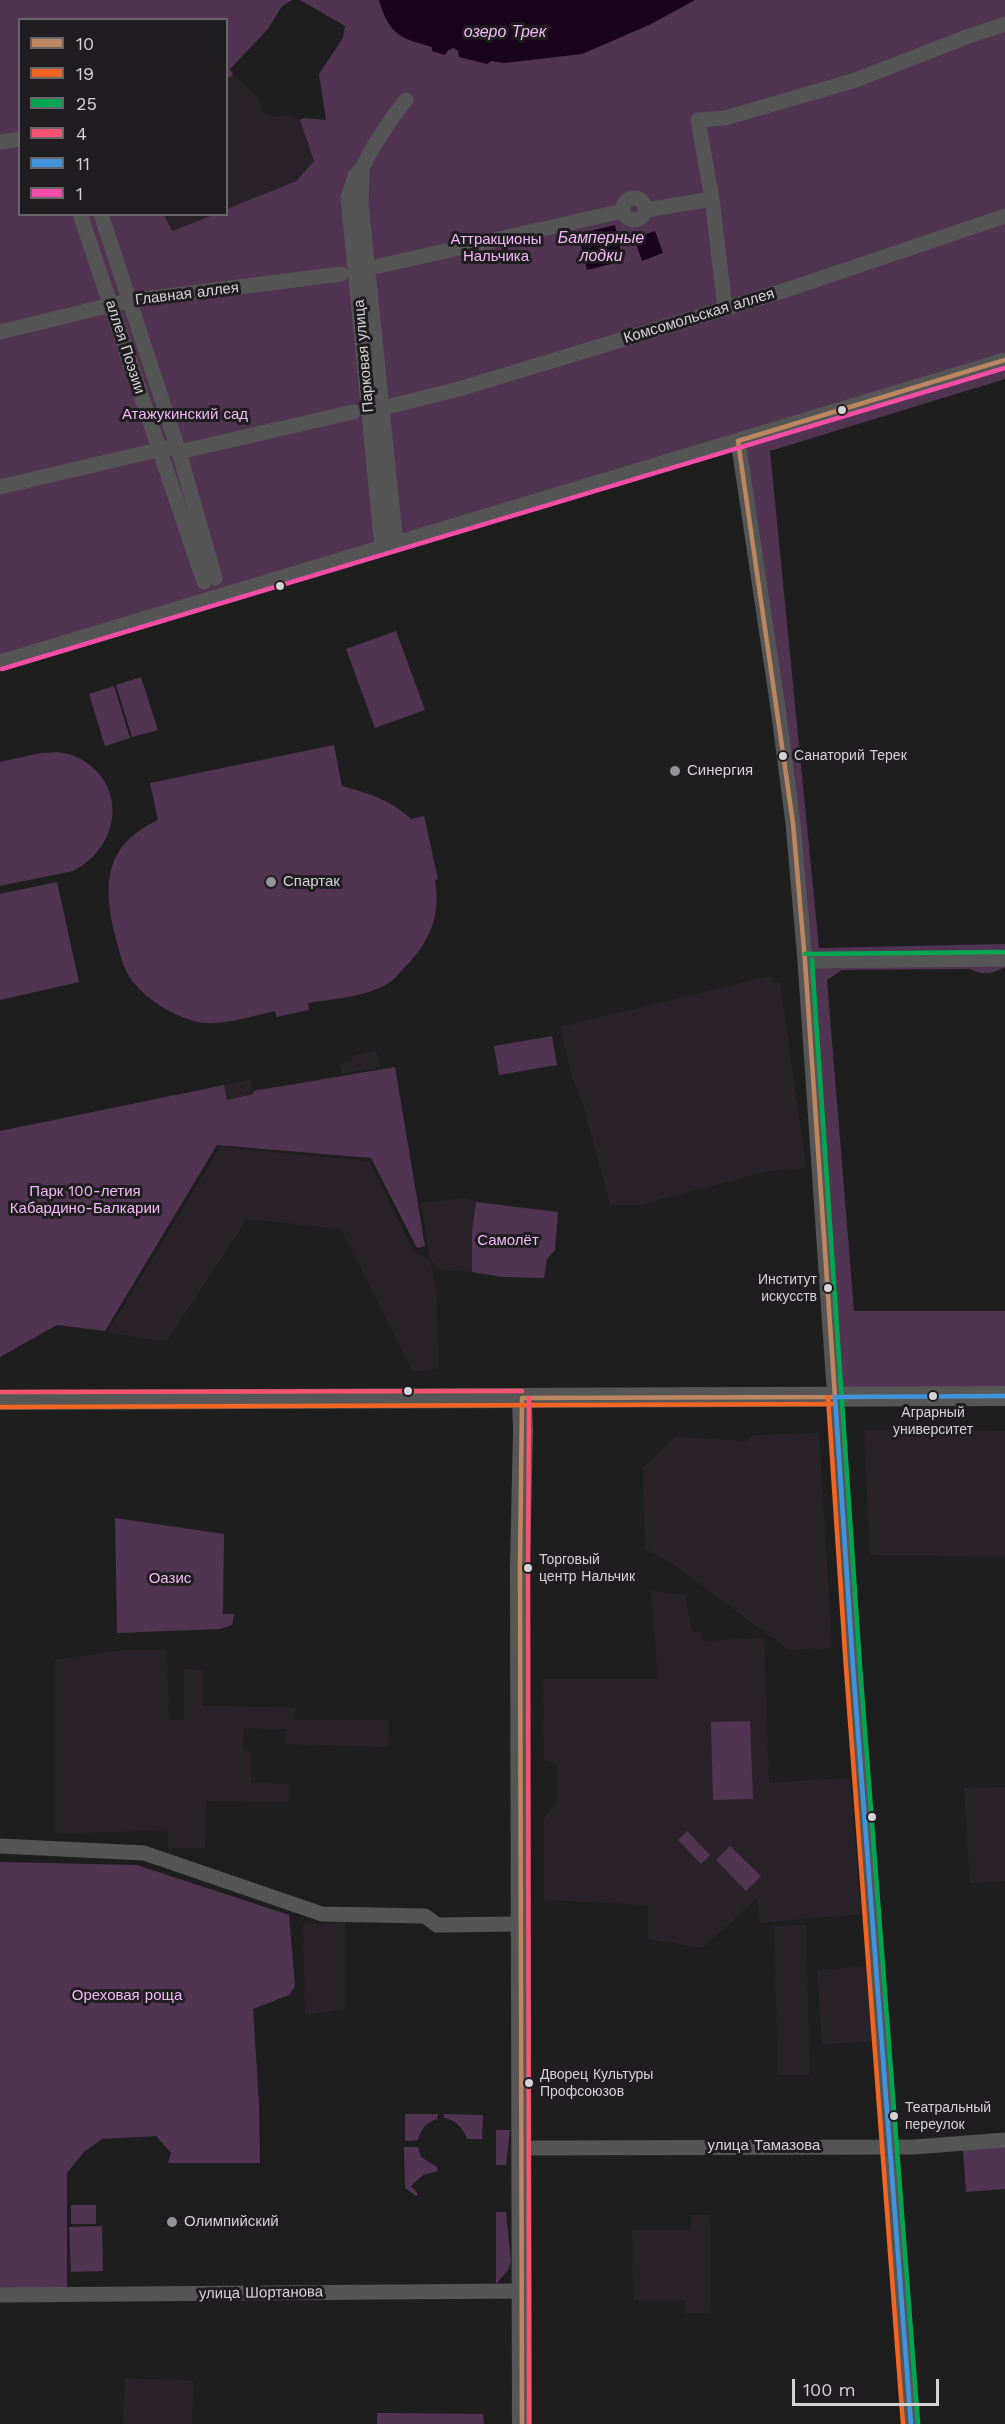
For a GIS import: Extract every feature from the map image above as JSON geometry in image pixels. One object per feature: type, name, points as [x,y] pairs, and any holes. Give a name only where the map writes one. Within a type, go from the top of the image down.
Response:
[{"type":"main road","points":[[0,1400],[1005,1396]]},
{"type":"main road","points":[[522,1398],[524,1430],[520,1564],[522,2424]]},
{"type":"street","points":[[725,308],[712,200],[698,120],[725,118],[856,80],[1005,24]]},
{"type":"street","name":"Парковая улица","points":[[389,546],[348,197],[355,176],[362,168],[376,141],[406,100]]},
{"type":"street","points":[[380,266],[623,211],[627,218],[635,220],[642,217],[646,210],[712,200]]},
{"type":"street","name":"аллея Поэзии","points":[[81,216],[160,450],[210,580],[179,452],[102,216]]},
{"type":"street","name":"Комсомольская аллея","points":[[391,406],[459,389],[786,290],[1005,216]]},
{"type":"street","name":"Главная аллея","points":[[0,332],[128,301],[341,274]]},
{"type":"street","points":[[0,662],[1005,360]]},
{"type":"street","points":[[0,487],[160,450],[173,448],[179,452],[353,412]]},
{"type":"street","points":[[738,441],[785,760],[805,961],[853,1667],[911,2424]]},
{"type":"street","points":[[805,961],[1005,959]]},
{"type":"street","points":[[0,1846],[144,1853],[322,1914],[425,1916],[437,1925],[521,1924]]},
{"type":"street","name":"улица Тамазова","points":[[523,2148],[914,2147],[1005,2140]]},
{"type":"street","name":"улица Шортанова","points":[[0,2295],[521,2291]]},
{"type":"shaded area","points":[[233,75],[259,99],[261,109],[267,115],[274,117],[285,115],[300,120],[314,160],[296,181],[228,209],[228,78]]},
{"type":"shaded area","points":[[164,216],[210,216],[171,231]]},
{"type":"shaded area","points":[[770,976],[773,983],[780,982],[806,1168],[768,1171],[640,1205],[610,1205],[583,1104],[572,1077],[560,1027]]},
{"type":"shaded area","points":[[376,1051],[380,1067],[342,1074],[340,1064],[353,1061],[352,1056]]},
{"type":"shaded area","points":[[250,1079],[253,1094],[227,1100],[224,1085]]},
{"type":"shaded area","points":[[220,1147],[369,1161],[414,1252],[430,1260],[436,1291],[439,1368],[413,1372],[341,1229],[247,1219],[168,1339],[164,1341],[107,1333]]},
{"type":"shaded area","points":[[466,1198],[476,1202],[472,1231],[472,1272],[439,1270],[429,1255],[421,1203]]},
{"type":"shaded area","points":[[864,1430],[1005,1431],[1005,1556],[870,1555]]},
{"type":"shaded area","points":[[819,1433],[832,1648],[789,1650],[670,1562],[645,1549],[643,1467],[675,1437],[747,1441],[753,1435]]},
{"type":"shaded area","points":[[651,1591],[685,1595],[692,1632],[702,1632],[703,1641],[764,1638],[769,1783],[850,1778],[861,1914],[760,1923],[757,1898],[703,1948],[648,1939],[648,1905],[544,1900],[544,1819],[558,1800],[557,1765],[544,1759],[543,1679],[658,1679]]},
{"type":"shaded area","points":[[123,1650],[167,1650],[169,1720],[184,1720],[184,1669],[203,1670],[203,1706],[295,1707],[295,1720],[389,1720],[388,1747],[286,1744],[286,1729],[244,1728],[243,1750],[251,1751],[251,1783],[289,1784],[289,1802],[206,1801],[205,1848],[168,1848],[167,1831],[55,1833],[55,1660]]},
{"type":"shaded area","points":[[1005,1787],[1005,1881],[970,1883],[964,1788]]},
{"type":"shaded area","points":[[345,1922],[345,2009],[305,2015],[303,1924]]},
{"type":"shaded area","points":[[806,1925],[810,2075],[778,2075],[774,1926]]},
{"type":"shaded area","points":[[873,1966],[878,2041],[822,2044],[817,1970]]},
{"type":"shaded area","points":[[691,2215],[710,2215],[711,2313],[685,2313],[685,2300],[633,2300],[632,2230],[691,2230]]},
{"type":"shaded area","points":[[125,2378],[194,2381],[192,2424],[123,2424]]},
{"type":"green space","name":"Атажукинский сад","points":[[0,0],[292,0],[282,6],[268,29],[230,69],[233,75],[228,78],[228,18],[18,18],[18,216],[164,216],[172,231],[210,216],[228,216],[228,209],[296,181],[314,161],[300,120],[304,118],[326,120],[319,74],[343,38],[345,26],[300,0],[1005,0],[1005,379],[770,451],[819,948],[1005,944],[1005,967],[992,973],[980,973],[970,969],[842,970],[827,980],[854,1311],[1005,1311],[1005,1396],[835,1397],[805,961],[738,441],[0,662]]},
{"type":"green space","points":[[396,631],[425,710],[375,728],[346,649]]},
{"type":"green space","points":[[141,677],[158,730],[132,737],[116,685]]},
{"type":"green space","points":[[114,686],[130,738],[105,746],[89,694]]},
{"type":"green space","name":"Спартак","points":[[334,745],[342,786],[387,802],[411,819],[424,816],[438,879],[435,880],[435,916],[421,948],[389,983],[380,988],[339,999],[308,1003],[309,1010],[276,1017],[275,1011],[234,1020],[203,1023],[177,1015],[160,1006],[139,989],[127,971],[115,935],[109,899],[112,868],[118,854],[127,841],[140,830],[158,820],[150,783]]},
{"type":"green space","points":[[59,752],[81,759],[96,771],[106,785],[112,801],[112,817],[108,833],[100,848],[89,861],[73,871],[0,886],[0,762],[41,753]]},
{"type":"green space","points":[[57,882],[79,982],[0,1000],[0,894]]},
{"type":"green space","points":[[552,1036],[557,1065],[499,1075],[494,1046]]},
{"type":"green space","name":"Парк 100-летия Кабардино-Балкарии","points":[[395,1067],[425,1246],[417,1248],[371,1158],[217,1145],[105,1331],[57,1325],[0,1357],[0,1131],[224,1085],[227,1100],[253,1094],[253,1091]]},
{"type":"green space","name":"Самолёт","points":[[476,1202],[558,1212],[555,1250],[547,1259],[544,1278],[502,1277],[472,1272],[472,1231]]},
{"type":"green space","name":"Оазис","points":[[115,1518],[224,1534],[223,1614],[234,1614],[232,1625],[220,1629],[117,1633]]},
{"type":"green space","points":[[750,1721],[753,1799],[713,1800],[711,1722]]},
{"type":"green space","points":[[687,1831],[710,1855],[701,1864],[678,1840]]},
{"type":"green space","points":[[730,1846],[761,1876],[746,1891],[716,1860]]},
{"type":"green space","name":"Ореховая роща","points":[[0,1862],[137,1865],[289,1915],[295,1986],[289,1995],[253,2009],[260,2163],[168,2163],[171,2153],[156,2136],[102,2139],[84,2152],[67,2173],[67,2288],[0,2289]]},
{"type":"green space","points":[[405,2114],[438,2114],[437,2119],[422,2129],[418,2140],[405,2141]]},
{"type":"green space","points":[[444,2114],[483,2115],[482,2139],[467,2139],[458,2125],[444,2118]]},
{"type":"green space","points":[[496,2130],[510,2130],[506,2165],[496,2165]]},
{"type":"green space","points":[[404,2147],[418,2147],[421,2157],[437,2167],[438,2171],[423,2175],[411,2186],[418,2194],[416,2196],[405,2188]]},
{"type":"green space","points":[[1005,2147],[1005,2189],[966,2192],[963,2150]]},
{"type":"green space","points":[[71,2205],[96,2205],[96,2224],[71,2224]]},
{"type":"green space","points":[[496,2212],[506,2212],[511,2262],[508,2270],[496,2284]]},
{"type":"green space","points":[[102,2226],[103,2271],[71,2272],[69,2227]]},
{"type":"green space","points":[[377,2413],[483,2414],[484,2424],[377,2424]]},
{"type":"water","name":"озеро Трек","points":[[379,0],[695,0],[649,25],[582,54],[504,63],[491,61],[487,64],[459,57],[458,51],[454,48],[448,50],[445,55],[432,51],[432,47],[412,41],[397,33],[387,21]]},
{"type":"water","name":"Бамперные лодки","points":[[615,225],[623,261],[587,270],[578,234]]},
{"type":"water","points":[[655,231],[663,253],[642,261],[634,238]]},
{"type":"transit line","name":"10","points":[[738,441],[1005,360]]},
{"type":"transit line","name":"1","points":[[2,669],[1005,368]]},
{"type":"transit line","name":"10","points":[[738,441],[793,823],[805,961],[835,1397]]},
{"type":"transit line","name":"25","points":[[805,954],[1005,952]]},
{"type":"transit line","name":"25","points":[[812,960],[860,1666],[918,2423]]},
{"type":"transit line","name":"4","points":[[0,1392],[522,1391]]},
{"type":"transit line","name":"11","points":[[835,1397],[1005,1396]]},
{"type":"transit line","name":"19","points":[[828,1397],[903,2424]]},
{"type":"transit line","name":"10","points":[[522,1398],[835,1397]]},
{"type":"transit line","name":"11","points":[[835,1397],[853,1667],[911,2424]]},
{"type":"transit line","name":"10","points":[[522,1398],[520,1567],[522,2424]]},
{"type":"transit line","name":"4","points":[[529,1398],[529,2424]]},
{"type":"transit line","name":"19","points":[[0,1407],[835,1404]]},
{"type":"place","name":"Санаторий Терек","points":[[783,756]]},
{"type":"place","name":"Синергия","points":[[675,771]]},
{"type":"place","name":"Спартак","points":[[271,882]]},
{"type":"place","name":"Институт искусств","points":[[828,1288]]},
{"type":"place","name":"Аграрный университет","points":[[933,1396]]},
{"type":"place","name":"Торговый центр Нальчик","points":[[528,1568]]},
{"type":"place","name":"Дворец Культуры Профсоюзов","points":[[529,2083]]},
{"type":"place","name":"Театральный переулок","points":[[894,2116]]},
{"type":"place","name":"Олимпийский","points":[[172,2222]]},
{"type":"park label","name":"Аттракционы Нальчика","points":[[496,248]]}]
